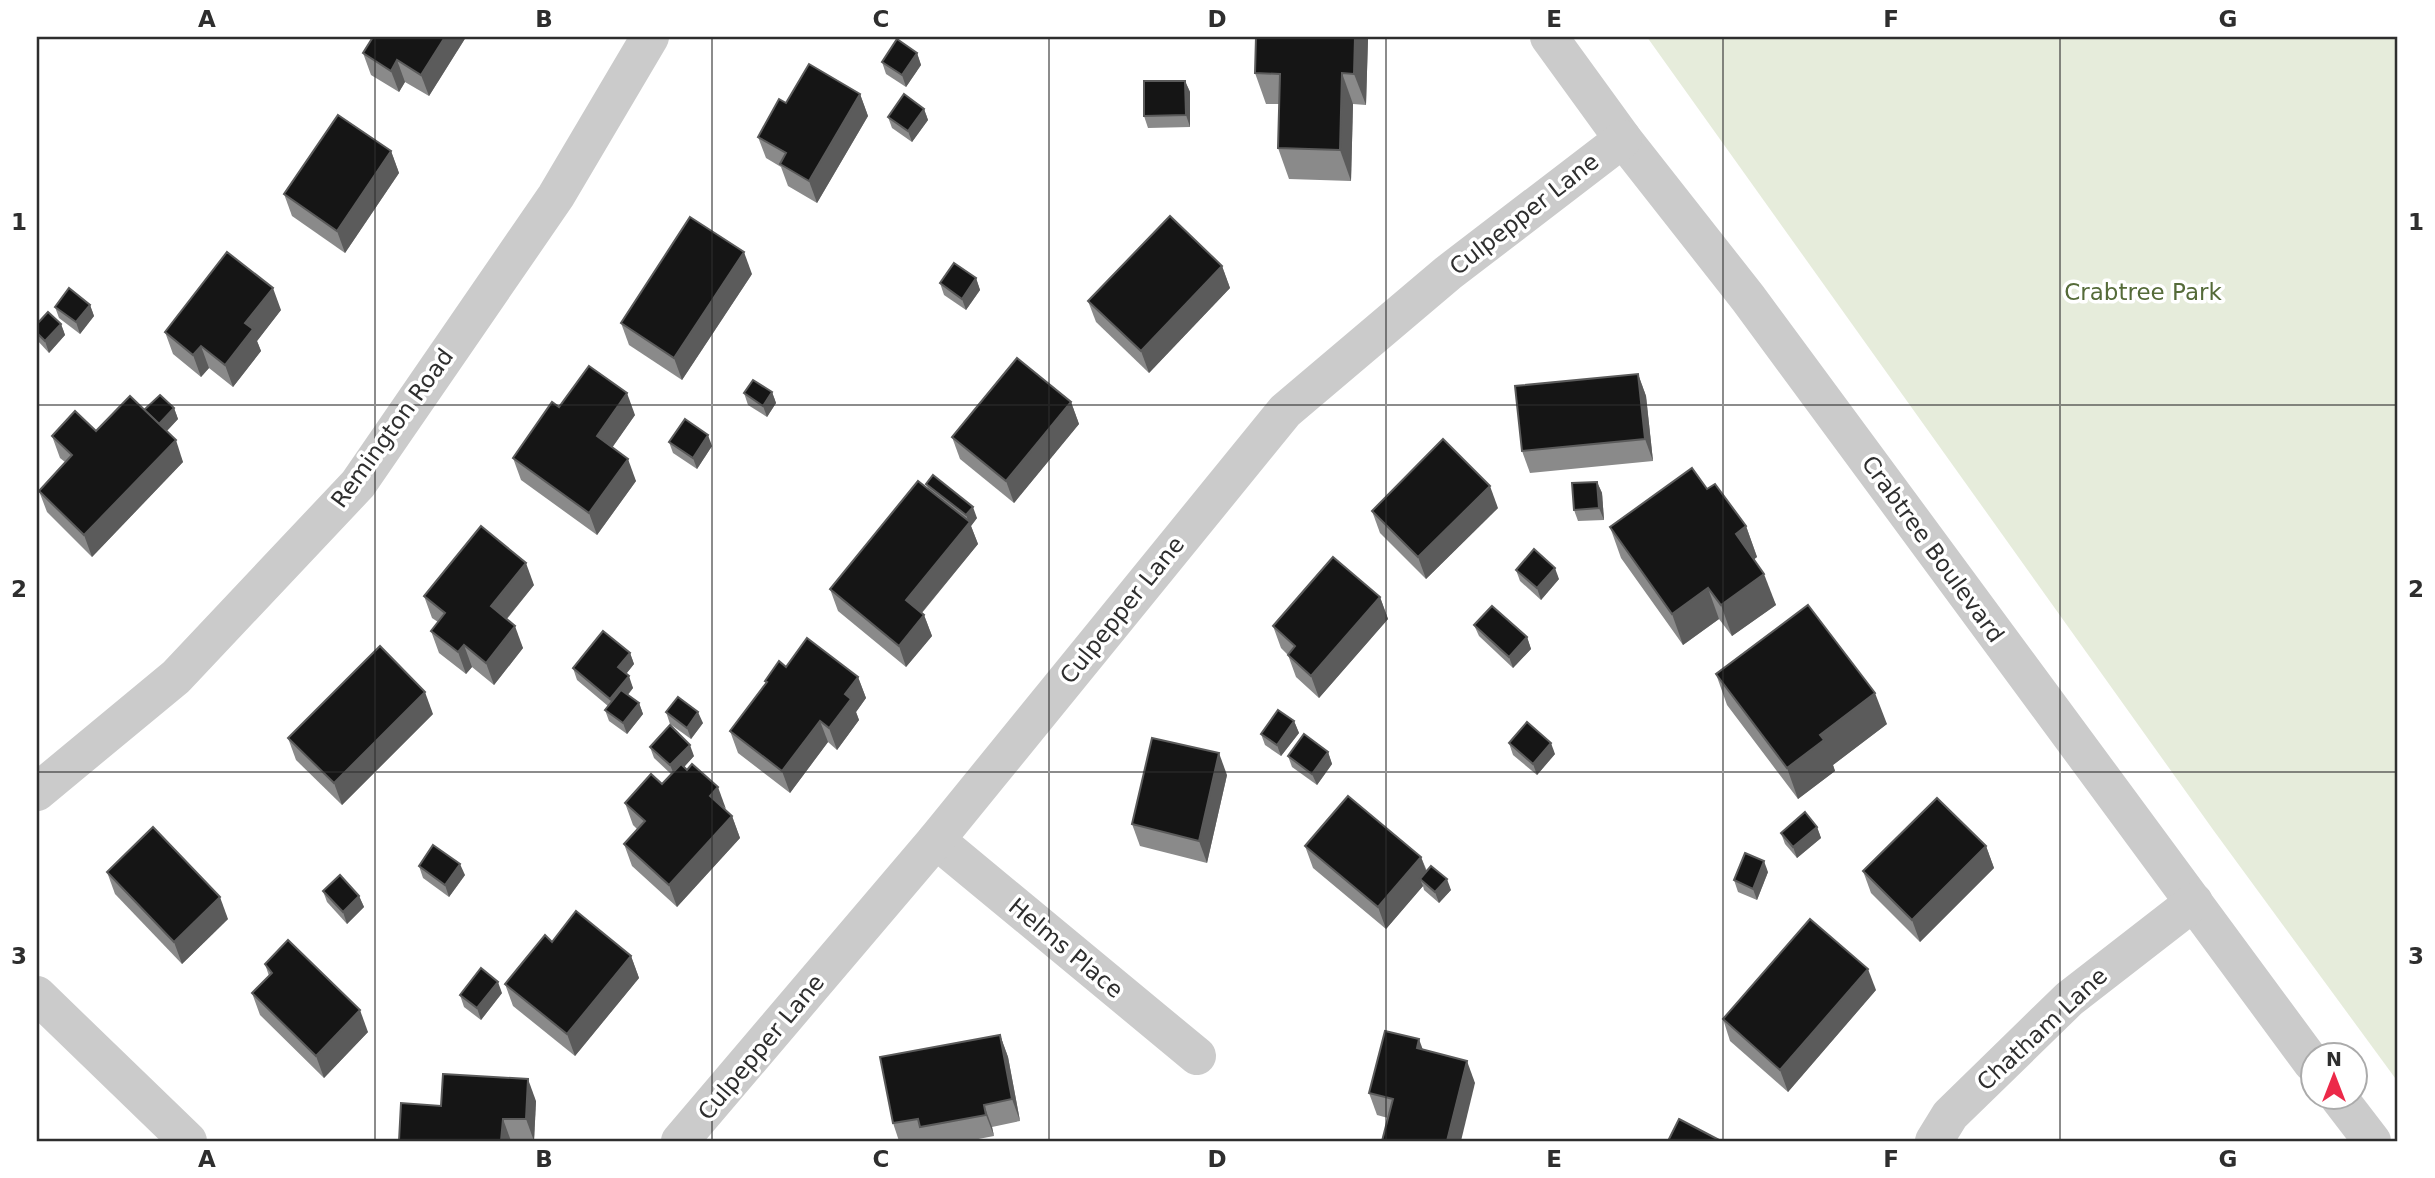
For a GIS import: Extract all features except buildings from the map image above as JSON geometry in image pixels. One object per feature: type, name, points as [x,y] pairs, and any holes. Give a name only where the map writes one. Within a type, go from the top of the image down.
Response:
[{"type":"street","name":"Remington Road","points":[[37,792],[176,677],[358,484],[556,196],[650,37]]},
{"type":"street","name":"Crabtree Boulevard","points":[[1549,37],[1623,139],[1748,298],[2298,1044]]},
{"type":"street","name":"Culpepper Lane","points":[[680,1141],[936,839],[1285,411],[1448,273],[1623,139]]},
{"type":"street","name":"Helms Place","points":[[936,839],[1197,1056]]},
{"type":"street","name":"Chatham Lane","points":[[1934,1141],[1950,1115],[2069,999],[2194,902]]},
{"type":"street","points":[[37,995],[188,1141]]},
{"type":"street","points":[[2350,1112],[2372,1141]]},
{"type":"green space","name":"Crabtree Park","points":[[1647,37],[2398,37],[2398,1082],[2214,831]]}]
